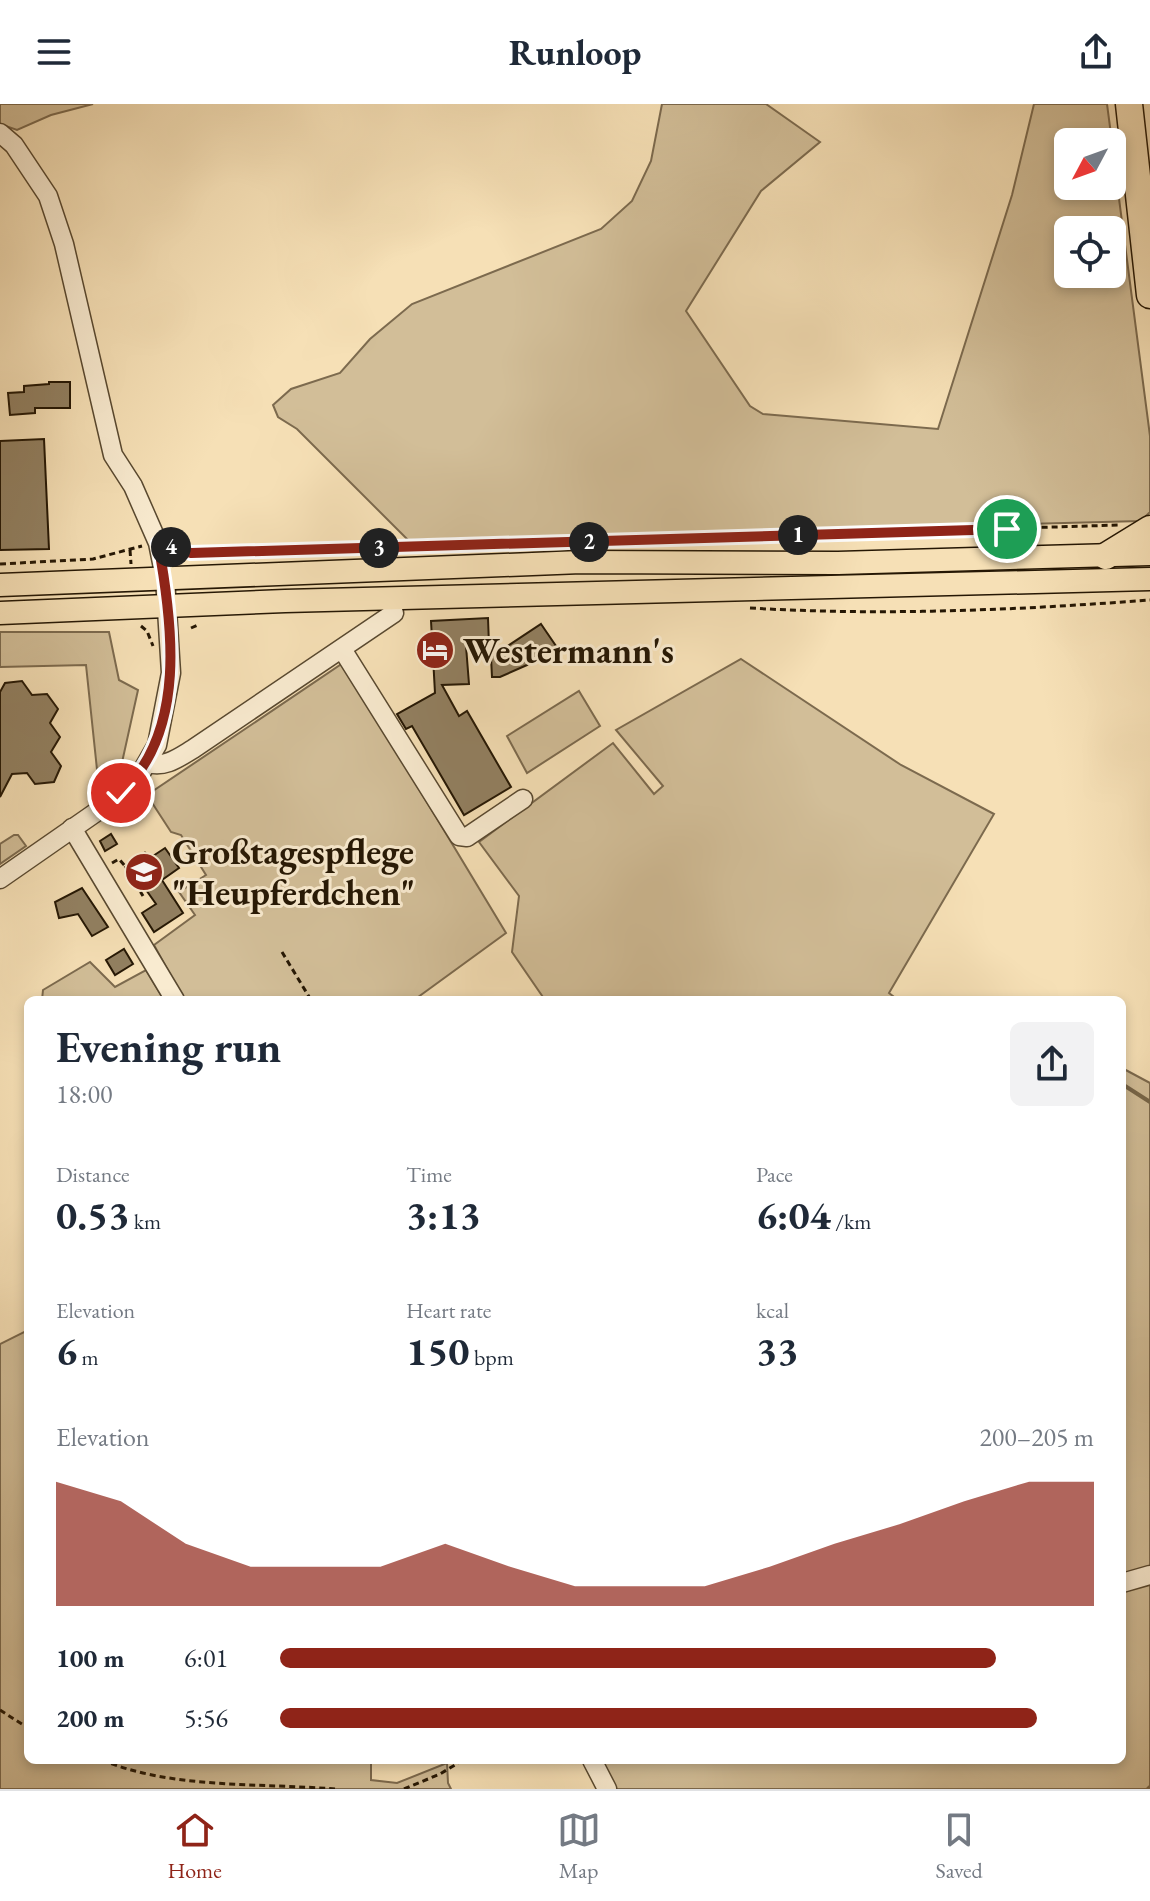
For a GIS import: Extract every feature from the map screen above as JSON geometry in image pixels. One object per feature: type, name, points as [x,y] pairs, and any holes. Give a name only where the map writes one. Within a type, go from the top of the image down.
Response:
[{"type":"highway","points":[[1129,104],[1150,295]]},
{"type":"highway","points":[[1106,556],[1150,538]]},
{"type":"main road","points":[[0,585],[581,562],[838,563],[1106,556]]},
{"type":"main road","points":[[0,613],[597,591],[1150,579]]},
{"type":"street","points":[[0,133],[14,145],[48,196],[64,244],[113,455],[133,486],[158,543],[165,578],[171,673],[160,731],[148,763],[138,778],[0,879]]},
{"type":"street","points":[[148,763],[158,766],[183,756],[394,613]]},
{"type":"street","points":[[342,649],[459,836],[467,837],[523,799]]},
{"type":"street","points":[[72,828],[173,996]]},
{"type":"street","points":[[1126,1582],[1150,1575]]},
{"type":"street","points":[[594,1764],[607,1789]]},
{"type":"path","points":[[0,564],[93,559],[158,543],[191,553],[1144,524],[1150,538]]},
{"type":"path","points":[[147,631],[155,653]]},
{"type":"path","points":[[125,866],[145,853],[149,859]]},
{"type":"path","points":[[112,863],[119,859],[143,896]]},
{"type":"path","points":[[282,952],[309,996]]},
{"type":"path","points":[[0,1710],[24,1725]]},
{"type":"path","points":[[111,1764],[189,1781],[335,1789]]},
{"type":"path","points":[[404,1789],[456,1764]]},
{"type":"shaded area","points":[[0,104],[93,104],[51,115],[17,130],[0,124]]},
{"type":"shaded area","points":[[662,104],[766,104],[820,142],[761,191],[686,311],[750,406],[763,414],[938,429],[1012,195],[1034,104],[1107,104],[1110,128],[1054,128],[1054,200],[1119,200],[1121,216],[1054,216],[1054,288],[1126,288],[1126,252],[1150,436],[1150,512],[1141,521],[408,540],[297,429],[278,417],[273,405],[291,389],[340,373],[370,339],[412,304],[601,229],[632,201],[651,161]]},
{"type":"shaded area","points":[[0,632],[109,632],[119,680],[138,690],[121,767],[98,779],[86,665],[0,667]]},
{"type":"shaded area","points":[[741,659],[901,765],[994,814],[889,993],[893,996],[542,996],[512,952],[519,896],[479,842],[613,743],[654,794],[663,786],[616,730]]},
{"type":"shaded area","points":[[343,663],[506,933],[419,996],[182,996],[154,945],[195,915],[179,892],[206,875],[181,835],[171,832],[147,795]]},
{"type":"shaded area","points":[[579,691],[600,726],[527,773],[507,736]]},
{"type":"shaded area","points":[[18,835],[26,846],[0,864],[0,844]]},
{"type":"shaded area","points":[[90,962],[115,987],[146,970],[162,996],[42,996],[43,990]]},
{"type":"shaded area","points":[[1126,1070],[1150,1083],[1150,1568],[1126,1574]]},
{"type":"shaded area","points":[[24,1332],[24,1764],[371,1764],[371,1780],[397,1783],[447,1764],[451,1789],[0,1789],[0,1344]]},
{"type":"shaded area","points":[[1150,1583],[1150,1789],[612,1789],[598,1764],[1126,1764],[1126,1590]]},
{"type":"building","points":[[70,382],[70,408],[35,408],[35,413],[10,415],[8,393],[24,392],[24,386]]},
{"type":"building","points":[[44,439],[49,549],[0,550],[0,441]]},
{"type":"building","points":[[488,618],[489,645],[466,646],[469,684],[442,685],[459,716],[467,711],[511,787],[464,815],[412,726],[406,729],[397,714],[435,693],[431,621]]},
{"type":"building","points":[[541,624],[556,646],[527,665],[500,677],[492,677],[491,657]]},
{"type":"building","points":[[22,681],[32,695],[47,694],[58,709],[50,723],[60,737],[51,752],[61,766],[54,782],[35,784],[27,773],[12,774],[0,797],[0,692],[5,683]]},
{"type":"building","points":[[111,834],[117,844],[105,851],[100,841]]},
{"type":"building","points":[[165,848],[179,868],[162,880],[183,913],[154,932],[142,913],[156,904],[132,870]]},
{"type":"building","points":[[82,888],[108,927],[92,936],[78,914],[59,918],[55,902]]},
{"type":"building","points":[[124,949],[133,964],[115,975],[106,960]]},
{"type":"waterway","points":[[1126,1087],[1150,1102]]},
{"type":"place","name":"Westermann's","points":[[435,650]]},
{"type":"place","name":"Großtagespflege \"Heupferdchen\"","points":[[144,872]]},
{"type":"route","points":[[121,793],[138,778],[157,745],[171,673],[165,578],[158,543],[191,553],[1007,529]]}]
